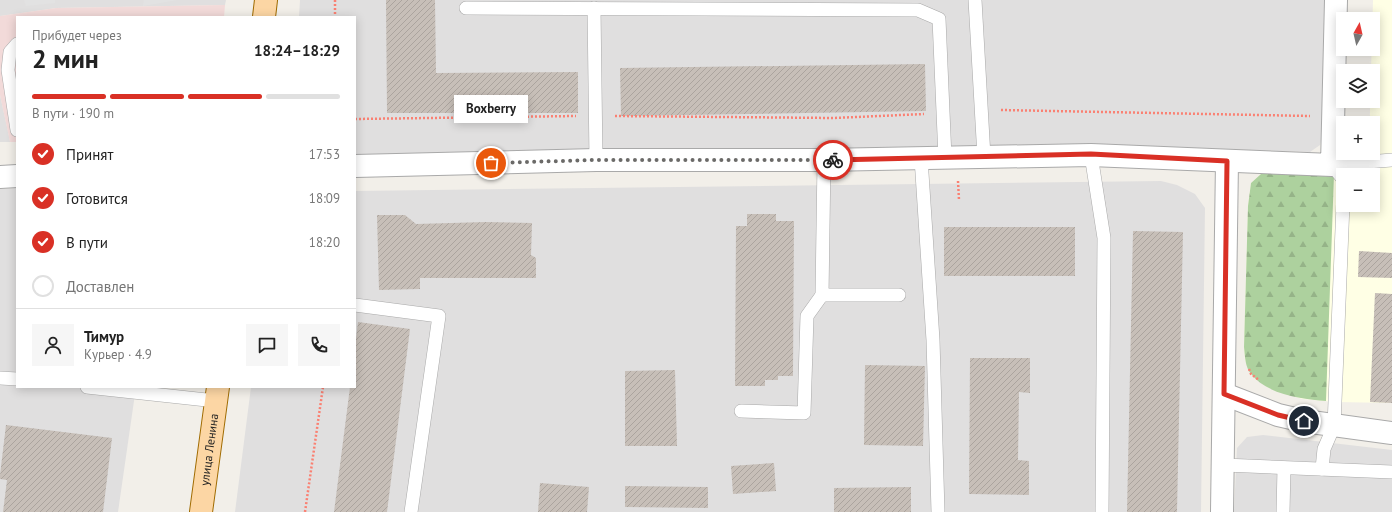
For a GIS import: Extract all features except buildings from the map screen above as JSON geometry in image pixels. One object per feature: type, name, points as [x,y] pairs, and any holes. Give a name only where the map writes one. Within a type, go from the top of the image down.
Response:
[{"type":"main road","points":[[264,16],[266,0]]},
{"type":"main road","name":"улица Ленина","points":[[201,512],[217,394]]},
{"type":"street","points":[[1336,0],[1333,117],[1337,168]]},
{"type":"street","points":[[356,166],[596,160],[824,160],[1091,154],[1227,161],[1336,172]]},
{"type":"street","points":[[1222,512],[1224,465],[1227,161]]},
{"type":"street","points":[[0,177],[16,176]]},
{"type":"street","points":[[1224,394],[1278,415],[1334,426],[1392,433]]},
{"type":"lane","points":[[975,0],[984,157]]},
{"type":"lane","points":[[466,8],[560,4],[594,8],[918,10],[939,19],[945,158]]},
{"type":"lane","points":[[594,8],[596,160]]},
{"type":"lane","points":[[16,45],[10,52],[8,70],[16,123]]},
{"type":"lane","points":[[1091,154],[1104,238],[1102,512]]},
{"type":"lane","points":[[921,158],[933,340],[938,512]]},
{"type":"lane","points":[[741,411],[804,413],[807,316],[822,295],[824,160]]},
{"type":"lane","points":[[1355,168],[1392,160]]},
{"type":"lane","points":[[1322,469],[1324,449],[1334,426],[1343,212]]},
{"type":"lane","points":[[822,295],[899,295]]},
{"type":"lane","points":[[356,305],[439,316],[411,512]]},
{"type":"lane","points":[[0,378],[16,380]]},
{"type":"lane","points":[[106,388],[217,394]]},
{"type":"lane","points":[[1224,465],[1392,472]]},
{"type":"lane","points":[[1283,512],[1284,468]]},
{"type":"path","points":[[335,0],[335,16]]},
{"type":"path","points":[[981,110],[1049,110],[1333,117]]},
{"type":"path","points":[[834,118],[943,114]]},
{"type":"path","points":[[958,180],[959,200]]},
{"type":"path","points":[[1248,367],[1251,374],[1262,383]]},
{"type":"path","points":[[305,512],[323,388]]},
{"type":"shaded area","points":[[0,0],[226,0],[225,5],[56,8],[0,16]]},
{"type":"shaded area","points":[[24,0],[55,0],[55,3],[26,6]]},
{"type":"shaded area","points":[[144,0],[177,0],[143,6]]},
{"type":"shaded area","points":[[300,0],[1326,0],[1323,133],[1320,145],[1310,152],[1104,145],[356,155],[356,16],[299,16]]},
{"type":"shaded area","points":[[1373,0],[1392,0],[1392,403],[1335,402],[1302,399],[1267,387],[1251,374],[1245,360],[1244,347],[1248,206],[1251,183],[1261,174],[1336,174],[1336,212],[1380,212],[1380,116],[1370,116],[1370,108],[1380,108],[1380,64],[1371,64],[1371,56],[1380,56],[1380,12],[1373,12]]},
{"type":"shaded area","points":[[225,5],[224,16],[16,16],[16,142],[10,142],[0,95],[0,16],[56,8]]},
{"type":"shaded area","points":[[0,95],[9,136],[10,142],[0,142]]},
{"type":"shaded area","points":[[1161,181],[1177,185],[1195,194],[1205,208],[1201,512],[235,512],[251,388],[356,388],[356,191]]},
{"type":"shaded area","points":[[16,188],[16,388],[136,388],[118,512],[0,512],[0,189]]},
{"type":"shaded area","points":[[1263,435],[1392,450],[1392,512],[1234,512],[1237,448],[1247,437]]},
{"type":"green space","points":[[1261,174],[1334,174],[1326,401],[1286,395],[1267,387],[1251,374],[1246,365],[1244,347],[1248,206],[1251,183]]},
{"type":"way so far","points":[[491,163],[596,160],[833,160]]},
{"type":"place","name":"Boxberry","points":[[491,163]]},
{"type":"route","points":[[833,160],[1091,154],[1227,161],[1224,394],[1278,415],[1304,421]]}]
